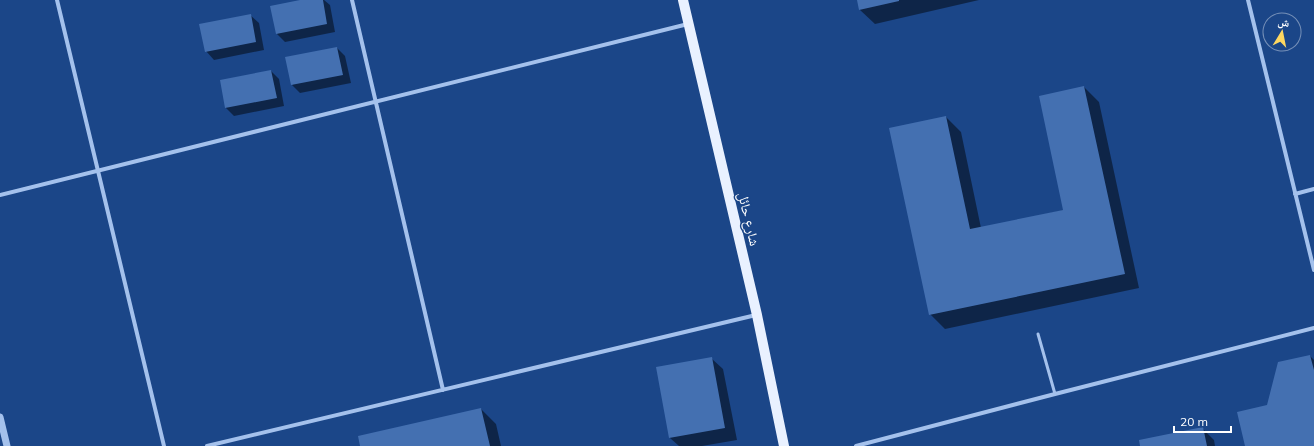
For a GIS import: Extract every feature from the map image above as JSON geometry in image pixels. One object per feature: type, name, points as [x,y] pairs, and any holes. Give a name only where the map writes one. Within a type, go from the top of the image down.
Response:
[{"type":"main road","name":"شارع حائل","points":[[682,0],[757,315],[784,446]]},
{"type":"street","points":[[57,0],[164,446]]},
{"type":"street","points":[[352,0],[443,390]]},
{"type":"street","points":[[1248,0],[1314,270]]},
{"type":"street","points":[[0,195],[688,24]]},
{"type":"street","points":[[1295,194],[1314,189]]},
{"type":"street","points":[[207,446],[757,315]]},
{"type":"street","points":[[856,446],[1314,328]]},
{"type":"street","points":[[0,417],[7,446]]},
{"type":"lane","points":[[1038,334],[1055,394]]},
{"type":"building","points":[[300,0],[323,0],[327,24],[276,34],[270,6]]},
{"type":"building","points":[[857,0],[899,0],[899,1],[859,10]]},
{"type":"building","points":[[251,14],[256,42],[205,52],[199,24]]},
{"type":"building","points":[[337,47],[343,75],[291,85],[285,57]]},
{"type":"building","points":[[271,70],[277,98],[225,108],[220,80]]},
{"type":"building","points":[[1084,86],[1125,274],[929,315],[889,128],[946,116],[970,229],[1063,210],[1039,96]]},
{"type":"building","points":[[1310,355],[1314,370],[1314,446],[1245,446],[1237,412],[1267,405],[1278,362]]},
{"type":"building","points":[[712,357],[725,428],[669,438],[656,367]]},
{"type":"building","points":[[481,408],[490,446],[360,446],[358,436]]},
{"type":"building","points":[[1203,427],[1207,446],[1140,446],[1139,440]]}]
